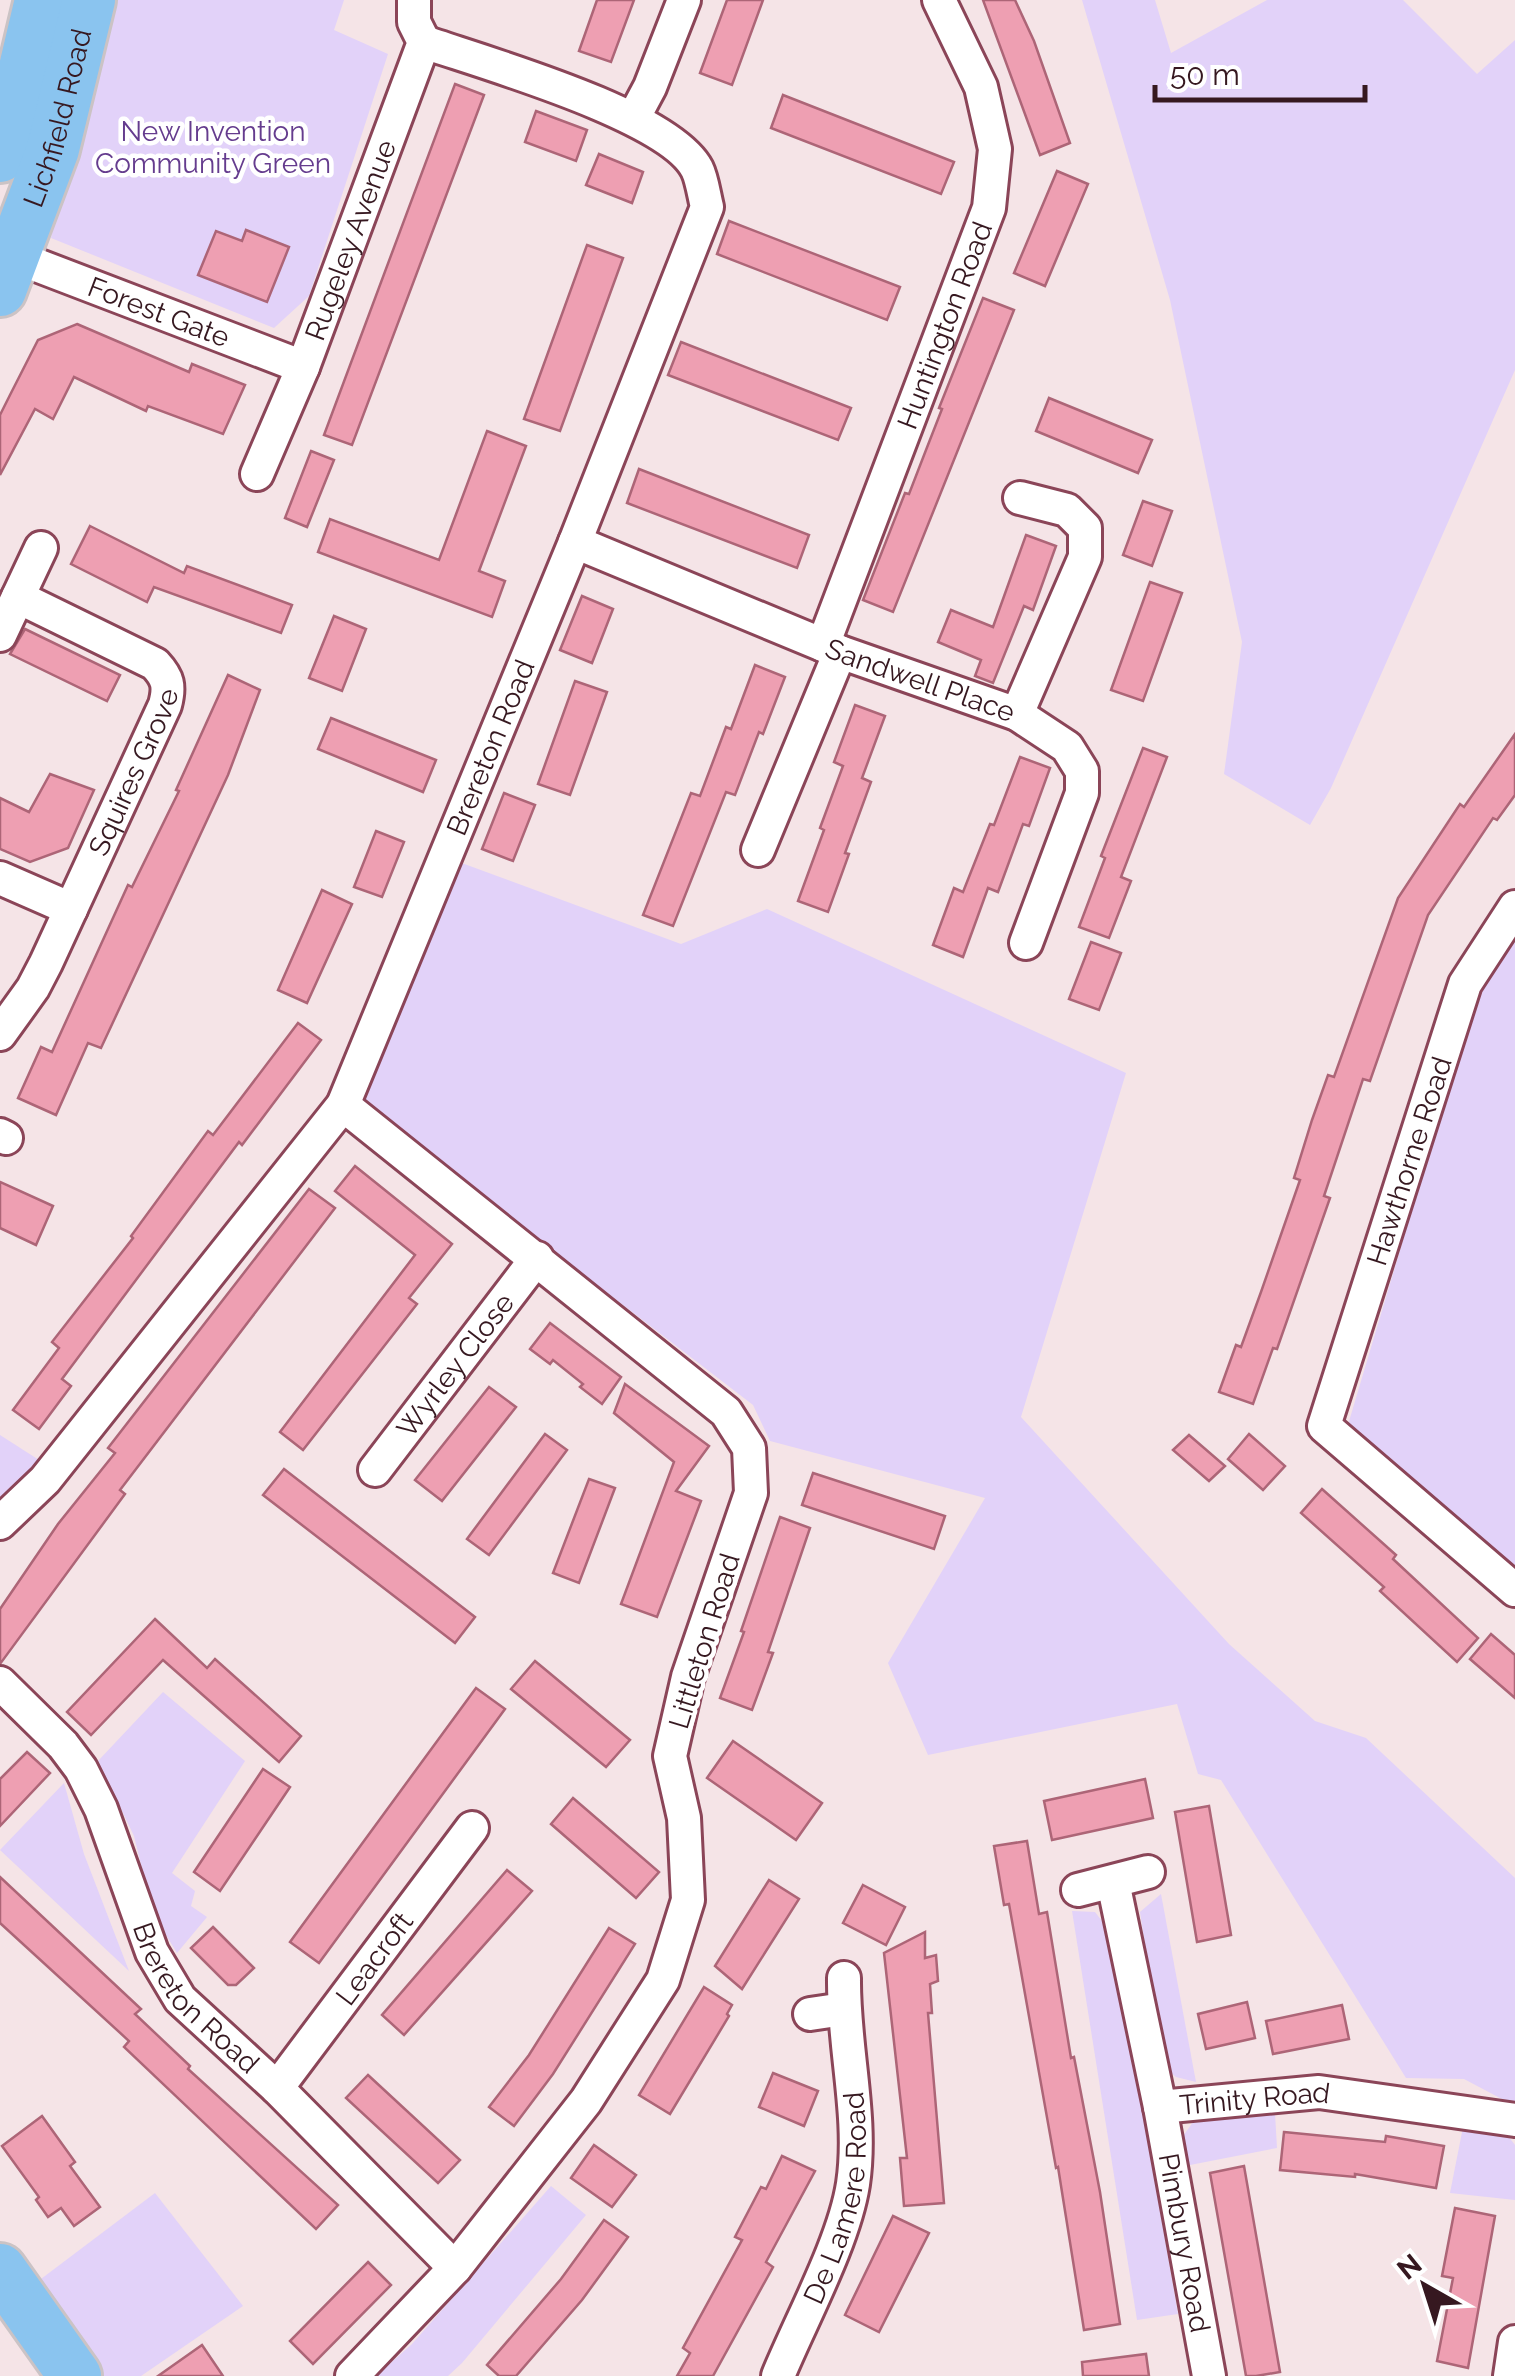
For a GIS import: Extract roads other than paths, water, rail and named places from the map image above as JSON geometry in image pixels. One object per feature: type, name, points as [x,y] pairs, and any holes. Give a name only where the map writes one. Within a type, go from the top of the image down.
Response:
[{"type":"main road","name":"Lichfield Road","points":[[0,156],[41,0]]},
{"type":"main road","name":"Lichfield Road","points":[[4,266],[53,149],[90,0]]},
{"type":"main road","points":[[0,2270],[75,2376]]},
{"type":"street","points":[[414,0],[414,22],[424,42]]},
{"type":"street","points":[[634,117],[684,0]]},
{"type":"street","name":"Huntington Road","points":[[758,850],[988,208],[995,149],[981,87],[940,0]]},
{"type":"street","name":"Brereton Road","points":[[0,1524],[44,1480],[344,1105],[575,542],[707,206],[696,168],[668,138],[634,117],[424,42]]},
{"type":"street","name":"Rugeley Avenue","points":[[257,474],[302,367],[424,42]]},
{"type":"street","name":"Forest Gate","points":[[4,266],[302,367]]},
{"type":"street","points":[[1017,714],[1086,557],[1086,528],[1067,510],[1020,498]]},
{"type":"street","name":"Sandwell Place","points":[[575,542],[832,649],[1017,714],[1067,748],[1082,771],[1082,793],[1026,943]]},
{"type":"street","points":[[0,636],[41,548]]},
{"type":"street","name":"Squires Grove","points":[[0,1034],[33,988],[170,688],[155,664],[18,597]]},
{"type":"street","points":[[0,878],[71,909]]},
{"type":"street","name":"Hawthorne Road","points":[[1515,907],[1465,984],[1324,1426],[1515,1590]]},
{"type":"street","name":"Littleton Road","points":[[344,1105],[726,1412],[749,1448],[751,1493],[688,1677],[670,1756],[684,1818],[688,1900],[663,1980],[586,2100],[455,2268],[352,2376]]},
{"type":"street","name":"Wyrley Close","points":[[374,1470],[538,1258]]},
{"type":"street","name":"Brereton Road","points":[[0,1683],[63,1745],[80,1769],[102,1809],[152,1952],[180,1999],[277,2088],[455,2268]]},
{"type":"street","name":"Leacroft","points":[[277,2088],[472,1828]]},
{"type":"street","points":[[1078,1890],[1148,1872]]},
{"type":"street","name":"Trinity Road","points":[[1114,1882],[1160,2107],[1319,2092],[1515,2120]]},
{"type":"street","name":"De Lamere Road","points":[[778,2376],[845,2219],[853,2182],[855,2140],[844,1993],[810,2014]]},
{"type":"street","name":"Pimbury Road","points":[[1160,2107],[1209,2376]]},
{"type":"street","points":[[1510,2376],[1515,2342]]},
{"type":"park label","name":"New Invention Community Green","points":[[213,147]]}]
